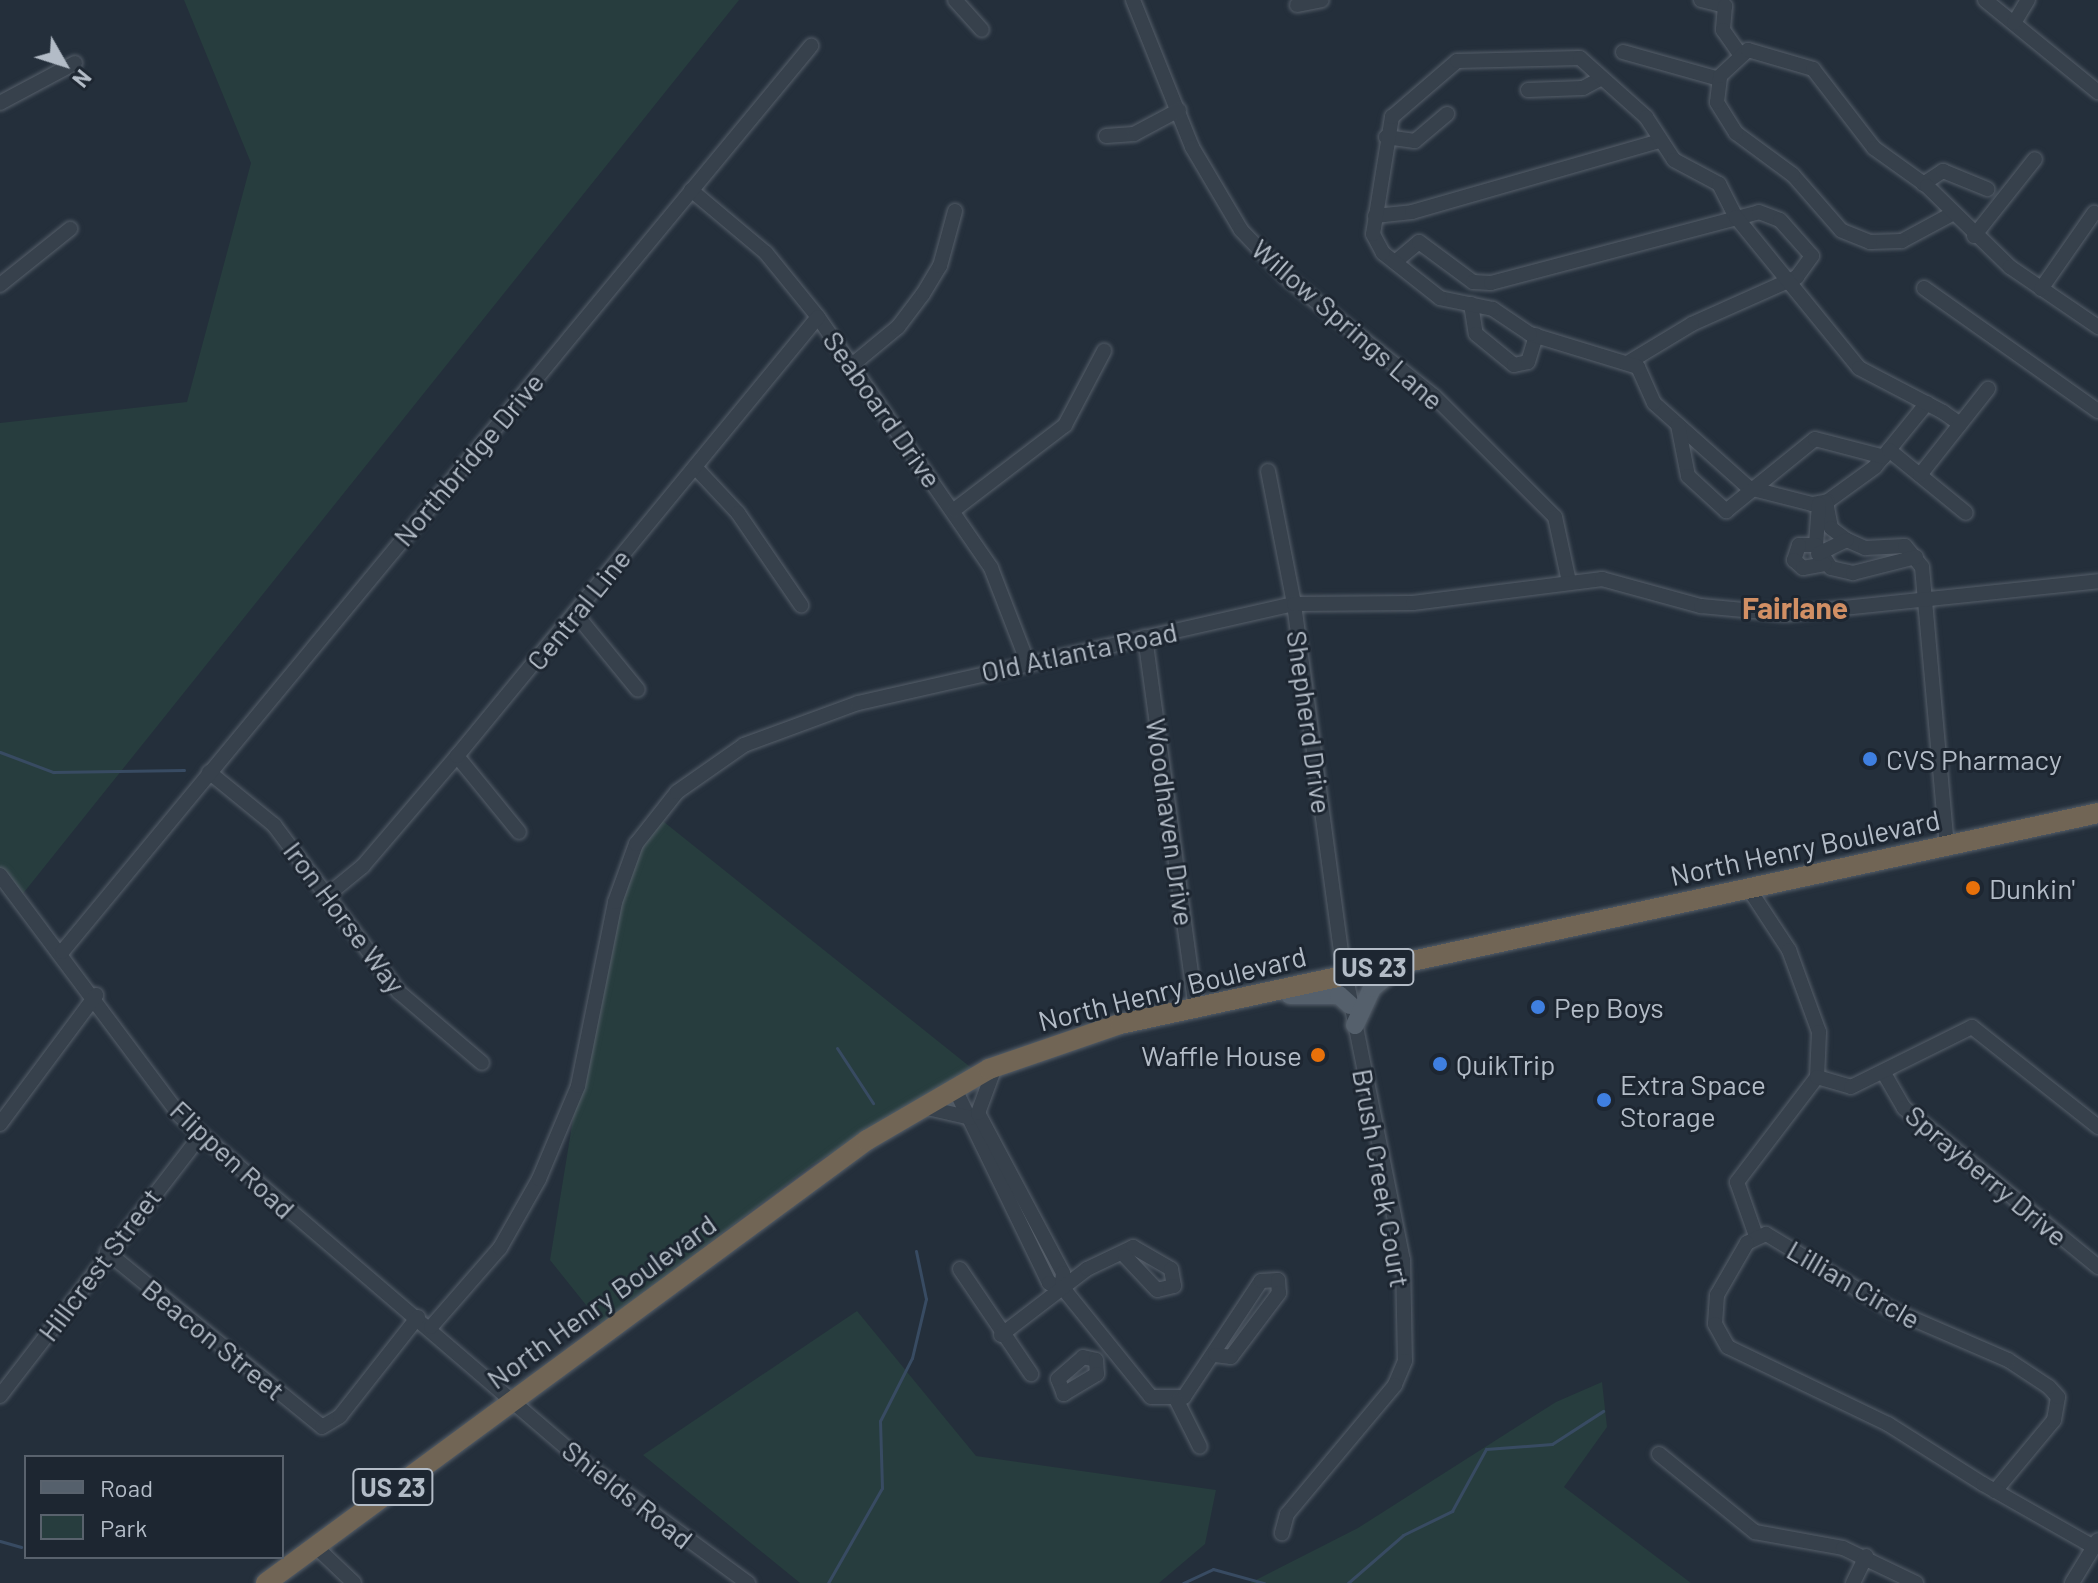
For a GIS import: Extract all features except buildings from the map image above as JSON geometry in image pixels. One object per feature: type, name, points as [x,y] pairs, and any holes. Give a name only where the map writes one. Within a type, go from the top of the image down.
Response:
[{"type":"highway","name":"North Henry Boulevard","points":[[266,1583],[918,1107],[995,1067],[1196,1007],[1747,886],[2098,813]]},
{"type":"main road","points":[[1355,1025],[1372,988],[1408,960]]},
{"type":"main road","points":[[1231,1000],[1320,993],[1350,1005]]},
{"type":"street","points":[[955,0],[982,30]]},
{"type":"street","name":"Willow Springs Lane","points":[[1133,0],[1192,147],[1256,249],[1434,396],[1555,517],[1569,582]]},
{"type":"street","points":[[1297,5],[1322,0]]},
{"type":"street","points":[[1701,0],[1725,6],[1723,30],[1740,54],[1813,69],[1866,140],[1923,184],[1950,215],[1974,236],[2041,289],[2098,327]]},
{"type":"street","points":[[1985,0],[2098,92]]},
{"type":"street","points":[[2014,23],[2028,0]]},
{"type":"street","name":"Northbridge Drive","points":[[62,952],[811,46]]},
{"type":"street","points":[[1623,52],[1719,79]]},
{"type":"street","points":[[1740,54],[1719,79],[1717,102],[1740,139],[1793,175],[1841,230],[1870,242],[1902,241],[1950,215]]},
{"type":"street","points":[[1826,501],[1755,490],[1678,425],[1629,362],[1536,335],[1498,310],[1436,296],[1395,262],[1375,240],[1375,216],[1386,137],[1392,117],[1457,61],[1569,55],[1646,117],[1674,160],[1719,184],[1736,217],[1859,368],[1960,424]]},
{"type":"street","points":[[0,103],[75,63]]},
{"type":"street","points":[[1528,90],[1587,88],[1600,79]]},
{"type":"street","points":[[1106,136],[1134,134],[1179,110]]},
{"type":"street","points":[[1386,137],[1415,141],[1447,114]]},
{"type":"street","points":[[1375,216],[1412,212],[1660,141]]},
{"type":"street","points":[[1974,236],[2035,159]]},
{"type":"street","points":[[1923,184],[1943,171],[1987,189]]},
{"type":"street","name":"Seaboard Drive","points":[[691,190],[766,253],[818,317],[954,510],[1011,608],[1027,661]]},
{"type":"street","points":[[852,365],[898,327],[923,294],[940,266],[955,211]]},
{"type":"street","points":[[2041,289],[2094,213]]},
{"type":"street","points":[[1395,262],[1423,242],[1486,284],[1736,217],[1775,216],[1812,256],[1810,266],[1788,281],[1692,324],[1629,362]]},
{"type":"street","points":[[0,285],[70,229]]},
{"type":"street","points":[[1924,288],[2098,411]]},
{"type":"street","points":[[1471,304],[1476,334],[1514,365],[1528,362],[1536,335]]},
{"type":"street","name":"Central Line","points":[[330,893],[363,866],[457,756],[818,317]]},
{"type":"street","points":[[954,510],[1065,425],[1104,351]]},
{"type":"street","points":[[1920,475],[1988,389]]},
{"type":"street","points":[[1820,554],[1826,501],[1886,453],[1927,403]]},
{"type":"street","points":[[1678,425],[1688,476],[1720,507],[1732,510],[1819,438],[1886,453],[1920,475],[1966,513]]},
{"type":"street","points":[[695,467],[738,513],[801,605]]},
{"type":"street","name":"Shepherd Drive","points":[[1268,471],[1294,604],[1345,974]]},
{"type":"street","points":[[1826,501],[1845,538],[1865,548],[1905,546],[1916,557],[1927,596],[1947,846]]},
{"type":"street","points":[[1820,554],[1845,538]]},
{"type":"street","points":[[1820,554],[1853,573],[1916,557]]},
{"type":"street","name":"Old Atlanta Road","points":[[431,1327],[500,1248],[539,1179],[578,1086],[615,902],[636,844],[661,808],[712,765],[768,735],[858,703],[1027,661],[1294,604],[1413,603],[1569,582],[1635,585],[1742,613],[1835,611],[1927,596],[2098,581]]},
{"type":"street","points":[[575,613],[638,690]]},
{"type":"street","name":"Woodhaven Drive","points":[[1145,637],[1196,1007]]},
{"type":"street","points":[[457,756],[519,832]]},
{"type":"street","name":"Iron Horse Way","points":[[209,772],[274,825],[330,893],[399,992],[482,1063]]},
{"type":"street","name":"Flippen Road","points":[[0,875],[96,995],[148,1075],[201,1135],[431,1327],[511,1402]]},
{"type":"street","points":[[1747,886],[1789,950],[1819,1019],[1817,1077],[1737,1182],[1756,1236]]},
{"type":"street","name":"Brush Creek Court","points":[[1282,1533],[1287,1514],[1395,1385],[1405,1361],[1403,1260],[1345,974]]},
{"type":"street","points":[[0,1124],[96,995]]},
{"type":"street","name":"Sprayberry Drive","points":[[1817,1077],[1851,1087],[1885,1075],[1972,1027],[2098,1127]]},
{"type":"street","points":[[977,1120],[995,1067]]},
{"type":"street","name":"Sprayberry Drive","points":[[1885,1075],[1904,1108],[2098,1267]]},
{"type":"street","points":[[958,1085],[1063,1273],[1062,1287],[1145,1393],[1177,1401],[1200,1447]]},
{"type":"street","points":[[918,1107],[977,1120]]},
{"type":"street","name":"Hillcrest Street","points":[[0,1396],[107,1252],[201,1135]]},
{"type":"street","name":"Lillian Circle","points":[[1995,1491],[2054,1420],[2058,1397],[2049,1387],[2008,1360],[1890,1309],[1766,1234],[1756,1236],[1717,1295],[1715,1324],[1728,1347],[1875,1417],[1995,1491],[2096,1543]]},
{"type":"street","name":"Beacon Street","points":[[107,1252],[321,1426],[340,1416],[418,1317]]},
{"type":"street","points":[[1001,1335],[1062,1287],[1100,1262],[1125,1256]]},
{"type":"street","points":[[960,1269],[1001,1335],[1031,1374]]},
{"type":"street","points":[[1177,1401],[1215,1355],[1214,1344],[1244,1303],[1265,1278],[1277,1279],[1280,1292],[1231,1357],[1215,1355]]},
{"type":"street","points":[[1244,1303],[1262,1316]]},
{"type":"street","points":[[1096,1360],[1109,1348]]},
{"type":"street","name":"Shields Road","points":[[511,1402],[748,1583]]},
{"type":"street","points":[[1659,1454],[1755,1532],[1866,1556],[1916,1583]]},
{"type":"street","points":[[2072,1583],[2096,1543]]},
{"type":"street","points":[[314,1545],[354,1583]]},
{"type":"street","points":[[1853,1583],[1866,1556]]},
{"type":"green space","points":[[184,0],[739,0],[21,896],[0,871],[0,423],[187,402],[251,163]]},
{"type":"green space","points":[[659,818],[974,1070],[812,1165],[602,1325],[550,1260],[599,960],[624,868]]},
{"type":"green space","points":[[857,1311],[976,1456],[1216,1490],[1205,1544],[1159,1583],[800,1583],[643,1455]]},
{"type":"green space","points":[[1602,1382],[1607,1427],[1564,1487],[1691,1583],[1250,1583],[1358,1528],[1556,1402]]},
{"type":"waterway","points":[[0,752],[53,772],[184,770]]},
{"type":"waterway","points":[[837,1048],[873,1103]]},
{"type":"waterway","points":[[828,1583],[882,1488],[880,1421],[912,1358],[926,1299],[916,1251]]},
{"type":"waterway","points":[[1348,1583],[1403,1535],[1452,1511],[1486,1449],[1552,1444],[1603,1411]]},
{"type":"waterway","points":[[0,1541],[21,1547]]},
{"type":"waterway","points":[[1183,1583],[1213,1569],[1264,1583]]},
{"type":"place","name":"CVS Pharmacy","points":[[1870,759]]},
{"type":"place","name":"Dunkin'","points":[[1973,888]]},
{"type":"place","name":"Pep Boys","points":[[1538,1007]]},
{"type":"place","name":"Waffle House","points":[[1318,1055]]},
{"type":"place","name":"QuikTrip","points":[[1440,1064]]},
{"type":"place","name":"Extra Space Storage","points":[[1604,1100]]},
{"type":"district","name":"Fairlane","points":[[1795,607]]}]
